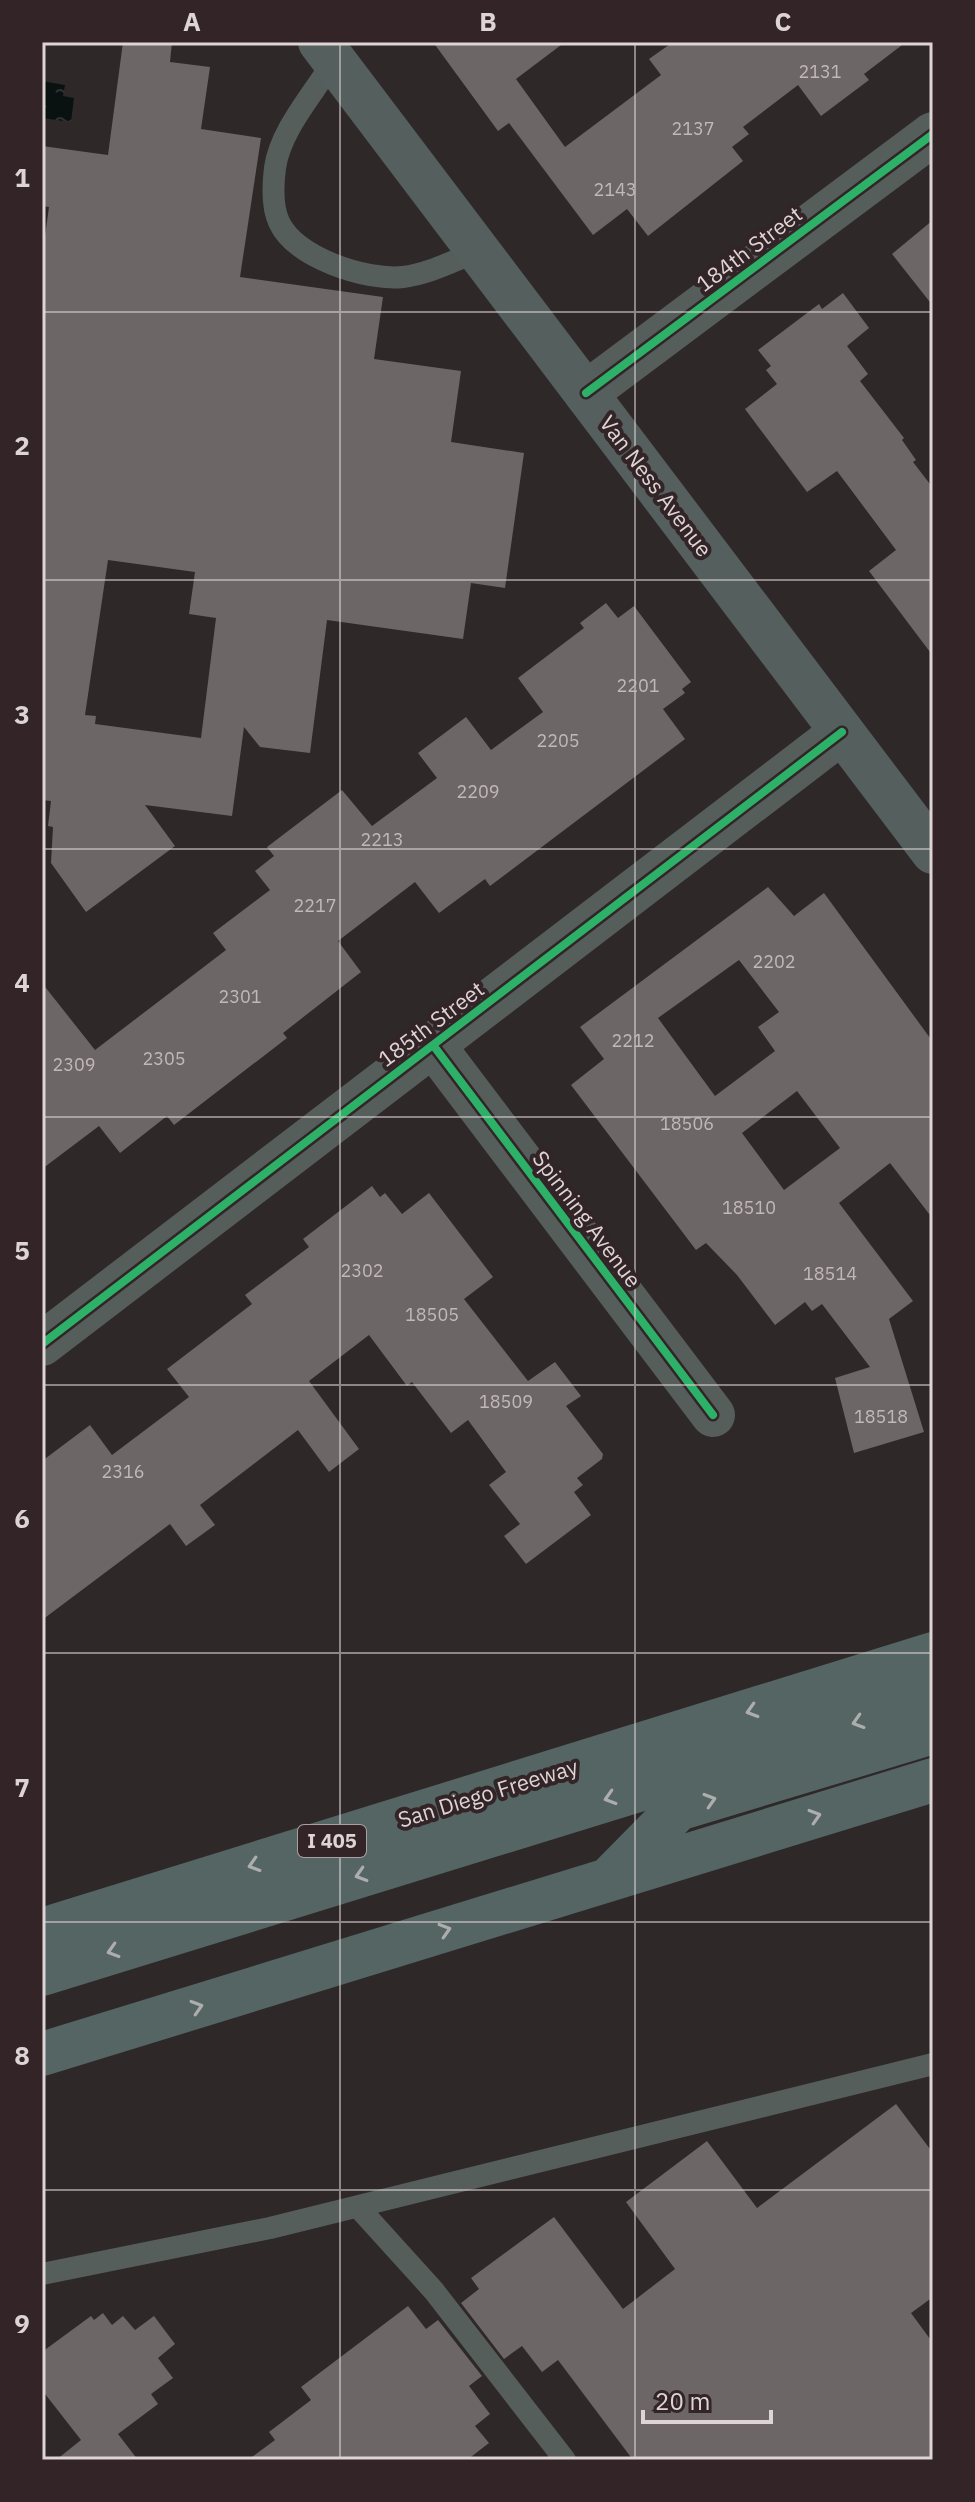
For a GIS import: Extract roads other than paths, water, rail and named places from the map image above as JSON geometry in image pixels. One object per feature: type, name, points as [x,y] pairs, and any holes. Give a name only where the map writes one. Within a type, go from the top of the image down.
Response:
[{"type":"highway","name":"San Diego Freeway","points":[[42,1930],[933,1654]]},
{"type":"highway","points":[[42,1974],[933,1699]]},
{"type":"highway","points":[[607,1880],[678,1809],[933,1732]]},
{"type":"highway","points":[[42,2054],[933,1780]]},
{"type":"main road","name":"Van Ness Avenue","points":[[327,51],[933,852]]},
{"type":"street","name":"184th Street","points":[[586,393],[933,134]]},
{"type":"street","name":"185th Street","points":[[42,1344],[842,732]]},
{"type":"street","name":"Spinning Avenue","points":[[433,1045],[713,1415]]},
{"type":"lane","points":[[327,51],[275,165],[274,196],[279,223],[315,257],[374,276],[413,274],[479,251]]},
{"type":"lane","points":[[42,2274],[358,2207],[933,2064]]},
{"type":"lane","points":[[358,2207],[434,2291],[565,2460]]},
{"type":"water","points":[[42,81],[65,85],[63,96],[74,98],[71,122],[42,118]]}]
